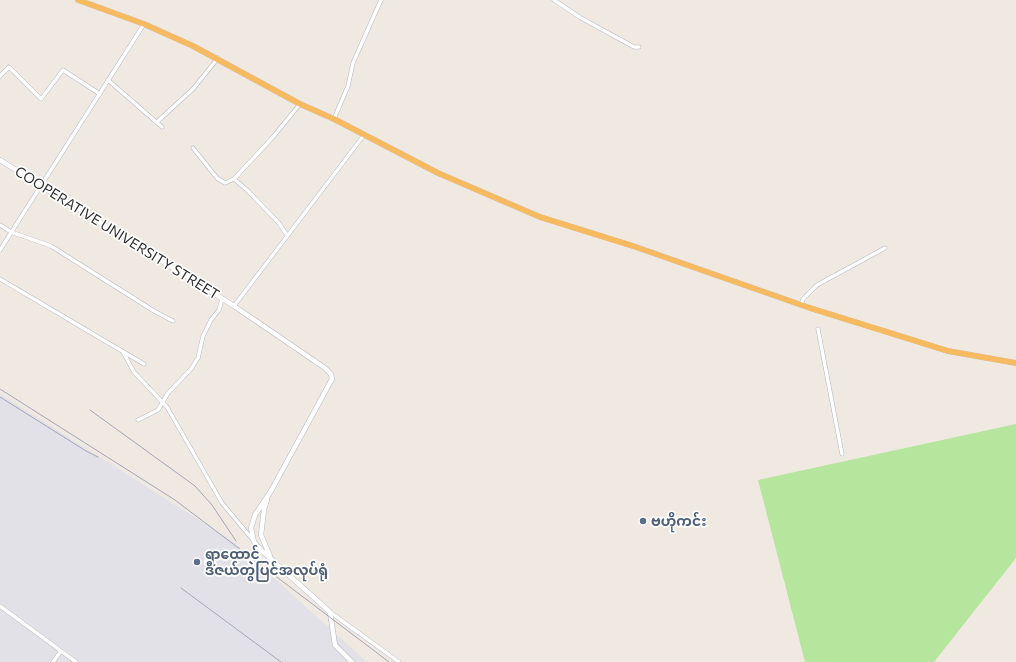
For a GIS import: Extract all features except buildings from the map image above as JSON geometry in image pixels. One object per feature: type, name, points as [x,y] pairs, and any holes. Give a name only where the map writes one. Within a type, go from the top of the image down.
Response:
[{"type":"highway","points":[[82,1],[144,24],[218,58],[300,104],[334,119],[438,173],[540,216],[801,305],[948,351],[1016,363]]},
{"type":"street","points":[[334,119],[348,86],[353,63],[381,0]]},
{"type":"street","points":[[554,0],[581,18],[634,47],[639,47]]},
{"type":"street","points":[[0,250],[144,24]]},
{"type":"street","points":[[157,122],[193,89],[218,58]]},
{"type":"street","points":[[0,76],[9,67],[41,99],[63,70],[100,94]]},
{"type":"street","points":[[108,80],[162,127]]},
{"type":"street","points":[[193,148],[221,182],[225,183],[234,179],[273,137],[300,104]]},
{"type":"street","points":[[234,306],[364,135]]},
{"type":"street","name":"COOPERATIVE UNIVERSITY STREET","points":[[0,160],[234,306],[325,368],[331,374],[332,380],[271,491]]},
{"type":"street","points":[[234,179],[247,190],[278,222],[287,236]]},
{"type":"street","points":[[0,225],[11,232],[51,246],[154,311],[173,321]]},
{"type":"street","points":[[801,305],[803,299],[817,285],[885,248]]},
{"type":"street","points":[[0,279],[144,364]]},
{"type":"street","points":[[138,420],[158,410],[168,393],[186,375],[198,358],[203,336],[211,320],[219,310],[222,299]]},
{"type":"street","points":[[818,329],[842,454]]},
{"type":"street","points":[[122,352],[134,372],[163,402],[222,503],[254,542],[330,612],[399,662]]},
{"type":"street","points":[[254,542],[251,528],[255,515],[271,491]]},
{"type":"street","points":[[271,491],[264,509],[261,535],[271,557]]},
{"type":"street","points":[[0,606],[76,662]]},
{"type":"street","points":[[330,612],[335,645],[352,662]]},
{"type":"street","points":[[53,662],[61,651]]},
{"type":"shaded area","name":"ရွာထောင် ဒီဇယ်တွဲပြင်အလုပ်ရုံ","points":[[0,394],[234,542],[367,662],[0,662]]},
{"type":"green space","points":[[1016,424],[1016,558],[934,662],[805,662],[758,480]]},
{"type":"railway","points":[[0,389],[175,500],[389,662]]},
{"type":"railway","points":[[0,397],[98,457]]},
{"type":"railway","points":[[90,410],[195,486],[212,505],[236,541]]},
{"type":"railway","points":[[181,588],[281,662]]},
{"type":"place","name":"ဗဟိုကင်း","points":[[643,521]]},
{"type":"place","name":"ရွာထောင် ဒီဇယ်တွဲပြင်အလုပ်ရုံ","points":[[197,562]]}]
